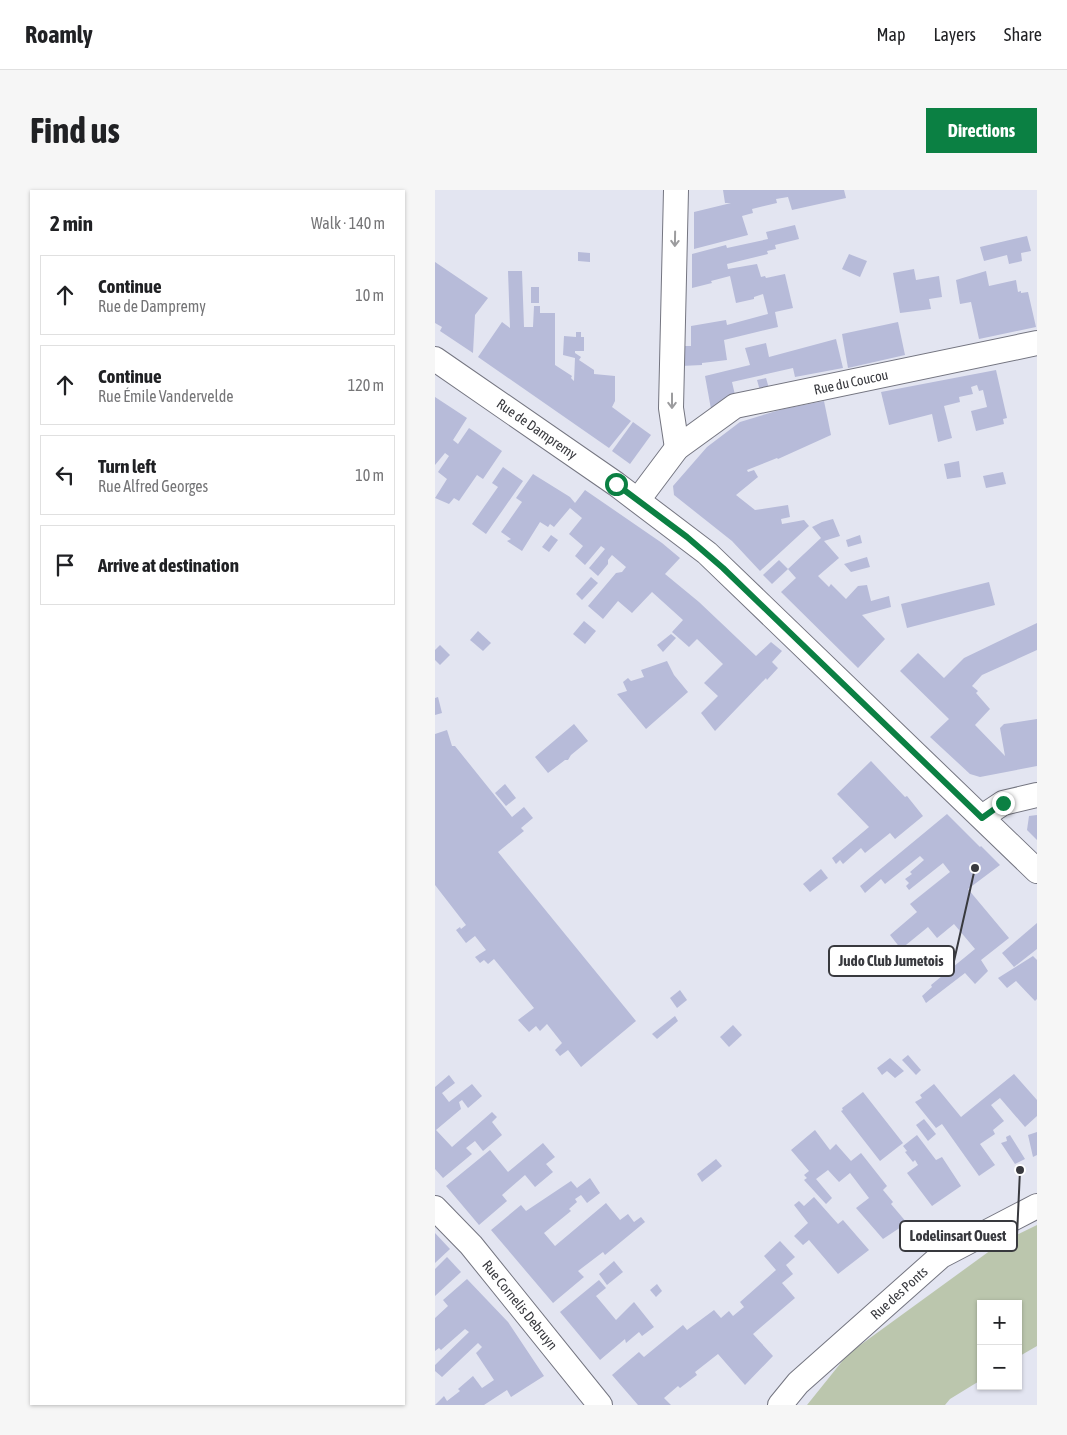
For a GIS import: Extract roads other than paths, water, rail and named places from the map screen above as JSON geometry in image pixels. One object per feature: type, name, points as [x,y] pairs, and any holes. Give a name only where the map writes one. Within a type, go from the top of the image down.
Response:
[{"type":"street","points":[[676,190],[671,408],[677,448]]},
{"type":"street","name":"Rue du Coucou","points":[[638,500],[677,448],[735,406],[1037,343]]},
{"type":"street","name":"Rue de Dampremy","points":[[435,359],[638,500],[687,537],[723,568],[1037,871]]},
{"type":"street","points":[[982,818],[1003,803],[1037,795]]},
{"type":"street","name":"Rue des Ponts","points":[[780,1405],[797,1383],[941,1256],[1037,1206]]},
{"type":"street","name":"Rue Cornelis Debruyn","points":[[435,1208],[471,1244],[600,1405]]},
{"type":"place","name":"Judo Club Jumetois","points":[[975,868]]},
{"type":"place","name":"Lodelinsart Ouest","points":[[1020,1170]]}]
